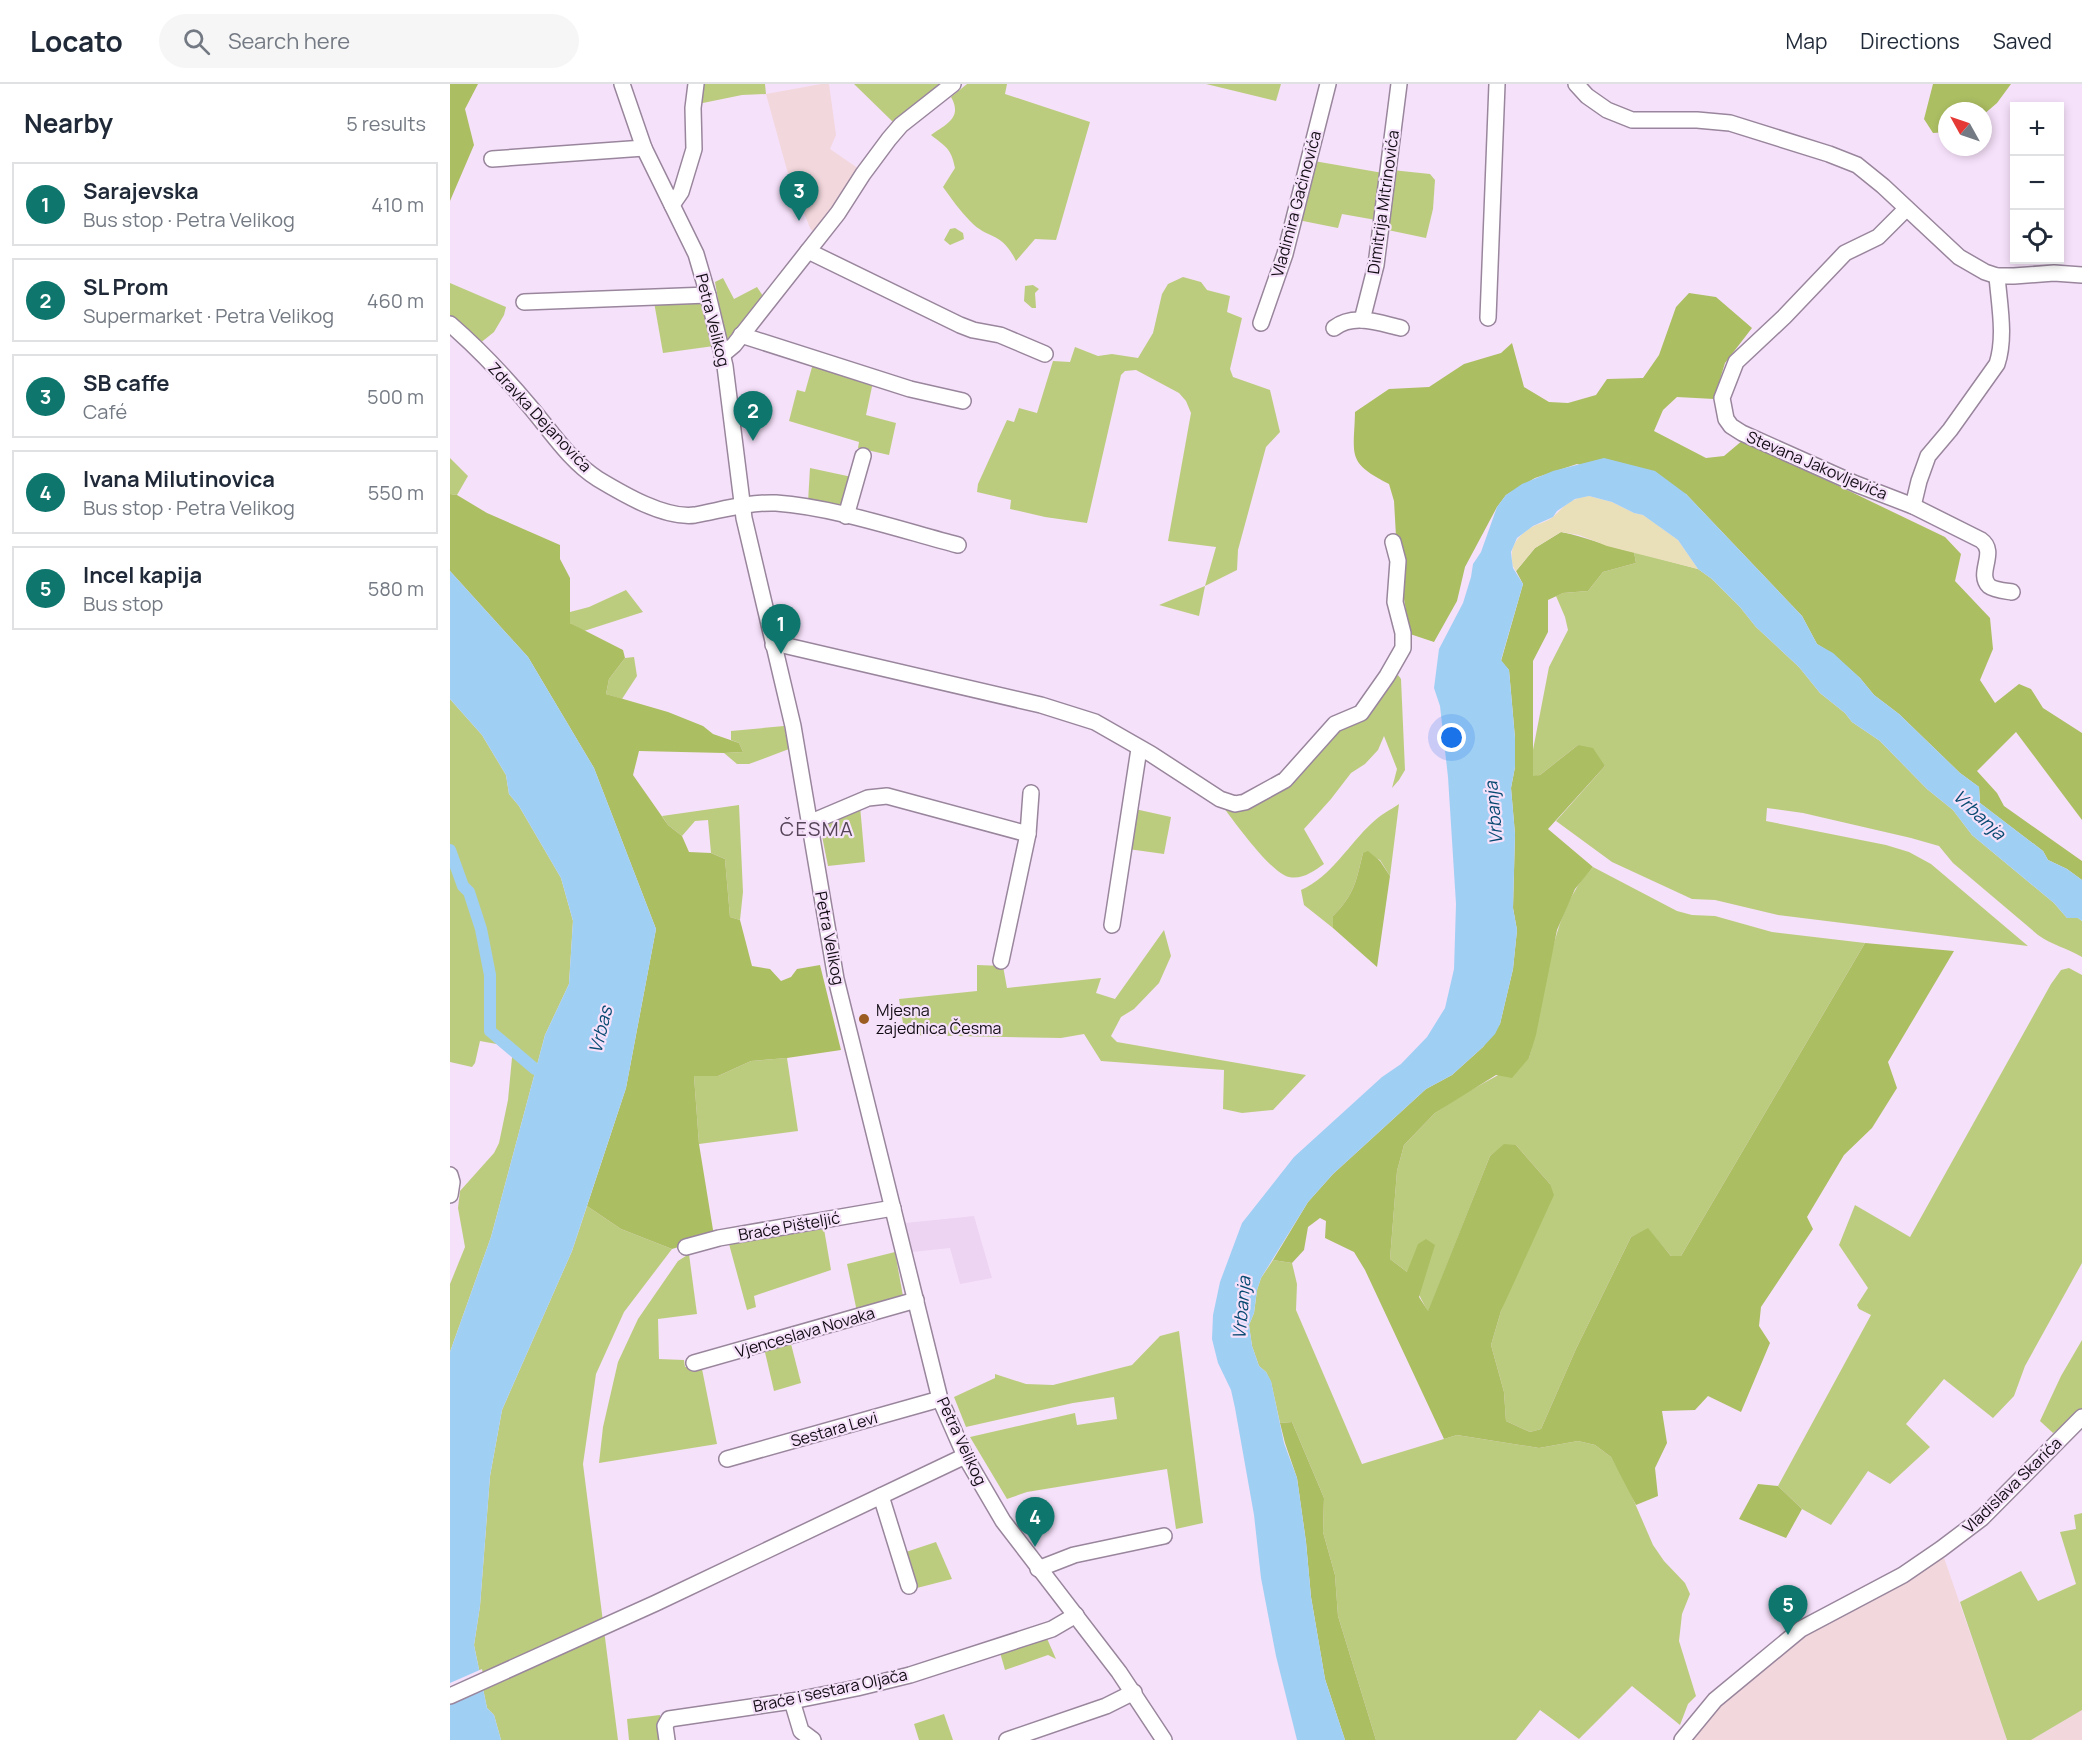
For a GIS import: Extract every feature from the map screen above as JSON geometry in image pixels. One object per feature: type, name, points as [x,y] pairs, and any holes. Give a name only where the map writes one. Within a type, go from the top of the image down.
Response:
[{"type":"street","name":"Petra Velikog","points":[[622,84],[644,147],[696,254],[708,295],[722,355],[742,504],[793,726],[836,979],[940,1399],[965,1456],[1003,1521],[1134,1692],[1164,1740]]},
{"type":"street","points":[[672,205],[681,192],[694,149],[693,108],[696,84]]},
{"type":"street","points":[[722,355],[734,345],[838,213],[888,139],[901,125],[953,84]]},
{"type":"street","name":"Vladimira Gaćinovića","points":[[1261,323],[1285,254],[1328,84]]},
{"type":"street","name":"Dimitrija Mitrinovića","points":[[1362,320],[1376,264],[1399,84]]},
{"type":"street","points":[[1488,318],[1497,84]]},
{"type":"street","points":[[1576,84],[1587,96],[1607,110],[1632,120],[1697,120],[1731,123],[1857,165],[1883,186],[1959,257],[1973,267],[1996,276],[2054,273],[2082,275]]},
{"type":"street","points":[[492,159],[644,147]]},
{"type":"street","name":"Stevana Jakovljevića","points":[[1906,209],[1878,237],[1845,253],[1784,317],[1736,362],[1722,398],[1726,419],[1742,434],[1856,484],[1914,506],[1985,543],[1988,554],[1985,576],[1987,584],[1990,587],[2012,592]]},
{"type":"street","points":[[808,252],[960,325],[1000,335],[1045,354]]},
{"type":"street","points":[[1914,506],[1919,481],[1928,456],[1950,430],[1997,363],[2000,352],[2000,334],[1996,276]]},
{"type":"street","points":[[524,302],[708,295]]},
{"type":"street","points":[[1334,328],[1345,322],[1362,320],[1401,328]]},
{"type":"street","name":"Zdravka Dejanovića","points":[[450,324],[505,378],[573,459],[598,479],[648,505],[673,514],[694,515],[742,504],[775,503],[846,516],[958,545]]},
{"type":"street","points":[[741,335],[910,389],[963,401]]},
{"type":"street","points":[[846,516],[863,456]]},
{"type":"street","points":[[773,645],[783,645],[1041,705],[1095,722],[1227,802],[1235,804],[1245,802],[1285,780],[1335,724],[1361,713],[1404,648],[1403,633],[1395,602],[1398,561],[1392,542]]},
{"type":"street","points":[[1112,925],[1139,749]]},
{"type":"street","points":[[1001,961],[1028,834],[1031,793]]},
{"type":"street","points":[[809,823],[868,798],[887,796],[1028,834]]},
{"type":"street","points":[[450,1174],[452,1182],[450,1195]]},
{"type":"street","name":"Braće Pišteljić","points":[[686,1247],[719,1238],[893,1208]]},
{"type":"street","name":"Vjenceslava Novaka","points":[[694,1363],[916,1300]]},
{"type":"street","name":"Sestara Levi","points":[[727,1459],[940,1399]]},
{"type":"street","name":"Vladislava Skarića","points":[[1682,1740],[1698,1718],[1716,1700],[1801,1629],[1903,1575],[1941,1550],[1982,1518],[2082,1417]]},
{"type":"street","points":[[450,1696],[656,1603],[965,1456]]},
{"type":"street","points":[[881,1496],[909,1586]]},
{"type":"street","points":[[1038,1569],[1074,1555],[1164,1536]]},
{"type":"street","name":"Braće i sestara Oljača","points":[[667,1740],[664,1726],[669,1719],[792,1701],[857,1688],[910,1674],[1052,1629],[1076,1615]]},
{"type":"street","points":[[1007,1740],[1106,1706],[1134,1692]]},
{"type":"street","points":[[792,1701],[801,1731],[813,1740]]},
{"type":"shaded area","points":[[829,84],[836,135],[830,149],[859,169],[815,234],[810,228],[787,170],[766,94]]},
{"type":"shaded area","points":[[974,1216],[992,1278],[960,1284],[950,1248],[912,1252],[905,1223]]},
{"type":"shaded area","points":[[1941,1549],[2007,1740],[1682,1740],[1762,1662]]},
{"type":"shaded area","points":[[2082,1710],[2082,1740],[2031,1740]]},
{"type":"green space","points":[[450,84],[478,84],[465,109],[474,145],[450,201]]},
{"type":"green space","points":[[700,84],[765,84],[766,94],[742,95],[698,104]]},
{"type":"green space","points":[[854,84],[940,84],[894,123]]},
{"type":"green space","points":[[967,84],[1007,84],[1005,94],[1090,122],[1056,240],[1035,239],[1016,261],[1005,244],[970,221],[943,187],[955,168],[947,148],[931,135],[951,120],[955,110],[951,97]]},
{"type":"green space","points":[[1206,84],[1281,84],[1276,101]]},
{"type":"green space","points":[[1933,84],[2011,84],[1992,107],[1992,102],[1938,102],[1938,133],[1933,133],[1924,119]]},
{"type":"green space","points":[[1314,161],[1383,173],[1376,220],[1342,214],[1338,228],[1298,220]]},
{"type":"green space","points":[[1392,170],[1430,174],[1435,180],[1433,209],[1426,238],[1383,229]]},
{"type":"green space","points":[[955,228],[963,233],[964,239],[950,245],[944,240],[950,229]]},
{"type":"green space","points":[[1183,277],[1201,282],[1207,290],[1230,296],[1227,312],[1242,318],[1230,369],[1233,377],[1270,390],[1280,432],[1266,447],[1238,550],[1237,570],[1205,586],[1216,547],[1168,541],[1191,413],[1186,401],[1179,393],[1136,370],[1125,371],[1121,375],[1087,523],[1010,509],[1011,500],[977,492],[978,484],[1007,420],[1014,422],[1019,408],[1037,413],[1053,361],[1070,362],[1075,347],[1098,356],[1112,354],[1138,358],[1153,333],[1162,294],[1168,284]]},
{"type":"green space","points":[[723,278],[734,299],[757,287],[763,296],[731,338],[727,339],[724,334],[715,282]]},
{"type":"green space","points":[[450,283],[506,307],[494,332],[479,344],[450,315]]},
{"type":"green space","points":[[1033,285],[1039,289],[1035,293],[1036,308],[1032,308],[1024,301],[1025,286]]},
{"type":"green space","points":[[1689,293],[1716,297],[1752,328],[1725,363],[1714,399],[1677,397],[1663,410],[1654,431],[1706,458],[1724,456],[1743,440],[1945,537],[1961,554],[1955,581],[1990,618],[1993,649],[1980,680],[1995,703],[2019,684],[2031,689],[2043,708],[2082,733],[2082,820],[2016,732],[1977,771],[1997,793],[2004,806],[2082,861],[2082,880],[2067,869],[2048,860],[2043,851],[1980,803],[1979,787],[1960,773],[1899,714],[1874,695],[1860,678],[1833,654],[1817,644],[1802,616],[1686,494],[1577,464],[1535,478],[1506,495],[1497,507],[1465,567],[1457,601],[1434,642],[1410,634],[1404,599],[1403,553],[1396,536],[1394,501],[1389,484],[1365,470],[1359,463],[1354,448],[1355,412],[1389,389],[1429,387],[1464,364],[1501,353],[1512,343],[1524,387],[1549,402],[1568,403],[1596,395],[1607,379],[1643,378],[1659,355],[1676,307]]},
{"type":"green space","points":[[702,301],[714,346],[663,353],[654,302]]},
{"type":"green space","points":[[814,360],[873,382],[866,415],[896,423],[889,455],[858,448],[859,442],[789,421],[797,390],[805,392]]},
{"type":"green space","points":[[450,458],[468,476],[457,495],[450,494]]},
{"type":"green space","points":[[810,468],[852,477],[840,508],[808,502]]},
{"type":"green space","points":[[450,494],[457,495],[487,513],[560,545],[560,559],[570,578],[570,623],[623,650],[625,658],[609,679],[606,694],[668,712],[703,726],[713,734],[739,743],[743,752],[639,751],[633,775],[668,825],[682,836],[689,852],[711,853],[725,859],[730,917],[740,920],[752,966],[770,969],[781,981],[791,977],[797,969],[820,965],[841,1050],[751,1061],[718,1076],[694,1076],[699,1144],[714,1236],[672,1249],[621,1229],[587,1206],[626,1088],[656,929],[594,768],[528,657],[450,571]]},
{"type":"green space","points":[[1561,532],[1634,552],[1636,563],[1603,572],[1588,591],[1563,593],[1548,600],[1548,632],[1533,661],[1533,776],[1540,775],[1578,745],[1593,748],[1605,766],[1548,829],[1593,867],[1575,889],[1557,930],[1536,1035],[1529,1058],[1512,1078],[1496,1075],[1435,1113],[1404,1145],[1397,1171],[1390,1259],[1407,1272],[1418,1244],[1426,1239],[1435,1245],[1419,1297],[1428,1311],[1490,1156],[1504,1144],[1516,1145],[1550,1184],[1554,1195],[1501,1311],[1491,1345],[1504,1392],[1506,1421],[1530,1432],[1541,1429],[1576,1349],[1631,1237],[1648,1228],[1671,1256],[1681,1256],[1865,943],[1954,951],[1888,1062],[1897,1088],[1872,1128],[1844,1155],[1807,1217],[1813,1229],[1761,1307],[1759,1326],[1770,1343],[1741,1412],[1708,1396],[1695,1410],[1662,1411],[1667,1443],[1655,1468],[1658,1496],[1636,1505],[1611,1457],[1595,1445],[1578,1441],[1539,1448],[1457,1435],[1444,1439],[1365,1270],[1354,1252],[1325,1238],[1326,1221],[1320,1218],[1308,1227],[1304,1250],[1292,1263],[1273,1260],[1308,1202],[1333,1174],[1426,1089],[1452,1075],[1483,1047],[1500,1024],[1513,969],[1517,930],[1513,908],[1515,834],[1511,788],[1515,767],[1515,738],[1509,670],[1501,661],[1523,584],[1516,571],[1535,548]]},
{"type":"green space","points":[[1634,552],[1698,569],[1712,579],[1756,627],[1799,667],[1820,693],[1845,713],[1852,722],[1880,741],[1927,789],[1953,810],[1972,835],[2054,903],[2067,918],[2078,918],[2082,921],[2082,957],[2038,935],[1953,863],[1939,846],[1911,838],[1803,813],[1767,808],[1766,821],[1886,845],[1909,852],[1931,864],[2028,946],[1778,915],[1715,900],[1692,899],[1612,862],[1556,821],[1605,766],[1578,745],[1540,775],[1533,777],[1532,755],[1549,667],[1568,630],[1556,596],[1563,593],[1588,591],[1603,572],[1636,563]]},
{"type":"green space","points":[[1205,586],[1199,616],[1159,605]]},
{"type":"green space","points":[[626,590],[643,612],[584,631],[570,623],[570,612],[589,607]]},
{"type":"green space","points":[[634,657],[637,676],[622,699],[606,694],[609,679],[625,658]]},
{"type":"green space","points":[[1398,675],[1401,679],[1405,770],[1392,788],[1397,769],[1384,736],[1378,750],[1365,764],[1351,773],[1304,829],[1324,864],[1299,877],[1294,878],[1282,874],[1254,847],[1224,808],[1265,793],[1295,778],[1336,733],[1371,712]]},
{"type":"green space","points":[[450,699],[482,735],[506,775],[509,794],[519,806],[561,878],[573,921],[569,984],[545,1035],[491,1237],[450,1352],[450,1284],[465,1247],[458,1208],[460,1191],[494,1153],[499,1143],[508,1100],[513,1047],[480,1041],[472,1067],[450,1062]]},
{"type":"green space","points":[[784,726],[789,749],[749,764],[737,764],[724,753],[743,752],[739,743],[731,740],[731,731]]},
{"type":"green space","points":[[1399,804],[1390,876],[1380,860],[1363,853],[1350,894],[1333,916],[1333,928],[1304,905],[1301,890],[1322,877],[1372,823]]},
{"type":"green space","points":[[739,805],[743,892],[740,920],[730,917],[725,859],[711,853],[708,820],[695,821],[682,836],[668,825],[662,816]]},
{"type":"green space","points":[[860,806],[865,862],[828,866],[822,836],[823,824]]},
{"type":"green space","points":[[1135,809],[1171,817],[1164,854],[1128,849]]},
{"type":"green space","points":[[1368,851],[1380,861],[1390,876],[1377,967],[1333,928],[1333,916],[1350,894],[1363,853]]},
{"type":"green space","points":[[1593,867],[1677,911],[1692,915],[1715,916],[1772,932],[1865,943],[1681,1256],[1672,1257],[1648,1229],[1631,1237],[1576,1349],[1541,1429],[1530,1432],[1506,1421],[1504,1392],[1491,1345],[1501,1311],[1550,1184],[1516,1145],[1504,1145],[1490,1156],[1428,1312],[1407,1272],[1390,1259],[1397,1171],[1404,1145],[1435,1113],[1462,1095],[1529,1058],[1559,927],[1578,886]]},
{"type":"green space","points":[[1164,930],[1171,956],[1159,983],[1134,1009],[1121,1017],[1111,1036],[1117,1042],[1306,1075],[1273,1110],[1242,1113],[1223,1109],[1224,1070],[1101,1061],[1084,1034],[1061,1038],[905,1035],[899,999],[977,991],[977,965],[1003,966],[1007,988],[1101,978],[1096,993],[1115,999]]},
{"type":"green space","points":[[2069,968],[2082,975],[2082,1263],[2025,1366],[2014,1396],[1993,1418],[1944,1379],[1906,1424],[1930,1447],[1890,1484],[1868,1471],[1831,1525],[1802,1509],[1778,1486],[1871,1315],[1859,1309],[1857,1305],[1868,1288],[1839,1245],[1855,1205],[1910,1237],[2051,984],[2061,970]]},
{"type":"green space","points":[[787,1058],[798,1131],[699,1144],[694,1076],[718,1076],[751,1061]]},
{"type":"green space","points":[[587,1206],[621,1229],[672,1249],[624,1312],[596,1374],[583,1464],[618,1740],[501,1740],[494,1715],[487,1708],[474,1645],[480,1606],[490,1476],[502,1410],[572,1251]]},
{"type":"green space","points":[[824,1229],[831,1270],[754,1296],[756,1307],[747,1310],[729,1244]]},
{"type":"green space","points":[[895,1252],[903,1296],[901,1300],[857,1312],[847,1264]]},
{"type":"green space","points":[[689,1254],[697,1314],[658,1319],[659,1359],[684,1360],[685,1367],[701,1364],[717,1444],[599,1463],[603,1427],[618,1362],[638,1319],[678,1261]]},
{"type":"green space","points":[[1273,1260],[1292,1263],[1297,1284],[1296,1310],[1362,1464],[1457,1435],[1539,1448],[1578,1441],[1595,1445],[1611,1457],[1627,1485],[1653,1545],[1664,1561],[1685,1583],[1690,1594],[1682,1614],[1679,1641],[1696,1696],[1688,1704],[1680,1725],[1632,1686],[1579,1739],[1540,1710],[1516,1740],[1376,1740],[1338,1616],[1335,1575],[1323,1532],[1324,1498],[1292,1422],[1280,1423],[1271,1382],[1266,1372],[1259,1366],[1252,1346],[1249,1325],[1254,1313],[1257,1290],[1261,1278]]},
{"type":"green space","points":[[1179,1331],[1203,1523],[1176,1529],[1167,1469],[1027,1492],[1007,1499],[970,1437],[1075,1413],[1077,1425],[1117,1419],[1114,1397],[1073,1403],[966,1427],[954,1397],[995,1378],[995,1374],[1026,1384],[1053,1385],[1132,1365],[1160,1336]]},
{"type":"green space","points":[[790,1340],[801,1383],[774,1391],[764,1348]]},
{"type":"green space","points":[[2082,1340],[2082,1413],[2053,1433],[2040,1421],[2061,1376]]},
{"type":"green space","points":[[1292,1422],[1324,1498],[1323,1532],[1335,1575],[1338,1616],[1376,1740],[1345,1740],[1325,1679],[1311,1597],[1297,1478],[1280,1423]]},
{"type":"green space","points":[[1758,1484],[1778,1486],[1802,1509],[1786,1538],[1739,1519]]},
{"type":"green space","points":[[2082,1513],[2082,1710],[2031,1740],[2007,1740],[1960,1602],[2021,1571],[2038,1601],[2076,1584],[2060,1532],[2076,1529],[2074,1515]]},
{"type":"green space","points":[[936,1542],[952,1579],[913,1589],[903,1553]]},
{"type":"green space","points":[[1045,1634],[1056,1659],[1048,1655],[1005,1670],[999,1649]]},
{"type":"green space","points":[[944,1714],[953,1740],[919,1740],[914,1724]]},
{"type":"green space","points":[[660,1715],[663,1740],[629,1740],[627,1719]]},
{"type":"sand","points":[[1589,496],[1612,502],[1649,519],[1678,540],[1698,569],[1561,532],[1535,548],[1516,571],[1512,564],[1512,552],[1515,542],[1522,534],[1551,518],[1572,501]]},
{"type":"water","name":"Vrbanja","points":[[1604,458],[1655,471],[1686,494],[1802,616],[1817,644],[1833,653],[1860,678],[1874,695],[1899,714],[1960,773],[1979,787],[1980,803],[2043,851],[2048,860],[2067,869],[2082,880],[2082,921],[2078,918],[2067,918],[2054,903],[1972,835],[1953,810],[1927,789],[1880,741],[1852,722],[1845,713],[1820,693],[1799,667],[1756,627],[1740,607],[1712,579],[1698,569],[1678,540],[1643,515],[1612,502],[1589,496],[1575,499],[1557,511],[1553,517],[1533,526],[1517,538],[1511,552],[1512,561],[1513,568],[1523,584],[1501,660],[1509,670],[1515,738],[1515,767],[1511,788],[1515,834],[1513,908],[1517,930],[1513,969],[1500,1024],[1495,1034],[1483,1047],[1452,1075],[1426,1089],[1333,1174],[1308,1202],[1261,1278],[1254,1313],[1249,1325],[1252,1346],[1259,1366],[1271,1381],[1284,1443],[1297,1478],[1311,1597],[1325,1679],[1345,1740],[1297,1740],[1276,1656],[1261,1578],[1254,1515],[1235,1408],[1231,1390],[1218,1363],[1212,1339],[1213,1315],[1220,1282],[1242,1223],[1294,1157],[1382,1077],[1401,1064],[1427,1037],[1445,1008],[1454,969],[1456,904],[1448,777],[1440,706],[1434,688],[1439,649],[1463,603],[1473,564],[1481,552],[1497,507],[1506,495],[1522,484],[1553,471]]},
{"type":"water","name":"Vrbas","points":[[450,571],[528,657],[594,768],[656,929],[626,1088],[572,1251],[502,1410],[490,1476],[480,1606],[474,1645],[487,1708],[494,1715],[501,1740],[450,1740],[450,1352],[491,1237],[545,1035],[569,984],[573,921],[561,878],[519,806],[509,794],[506,775],[482,735],[450,699]]},
{"type":"pier","points":[[482,1669],[486,1689],[450,1705],[450,1683]]},
{"type":"waterway","points":[[450,850],[463,886],[469,892],[481,929],[490,975],[490,1031],[535,1069]]},
{"type":"place","name":"SB caffe","points":[[799,221]]},
{"type":"place","name":"SL Prom","points":[[753,441]]},
{"type":"place","name":"Sarajevska","points":[[781,654]]},
{"type":"place","name":"Mjesna zajednica Česma","points":[[864,1019]]},
{"type":"place","name":"Ivana Milutinovica","points":[[1035,1547]]},
{"type":"place","name":"Incel kapija","points":[[1788,1635]]},
{"type":"district","name":"ČESMA","points":[[817,829]]}]
